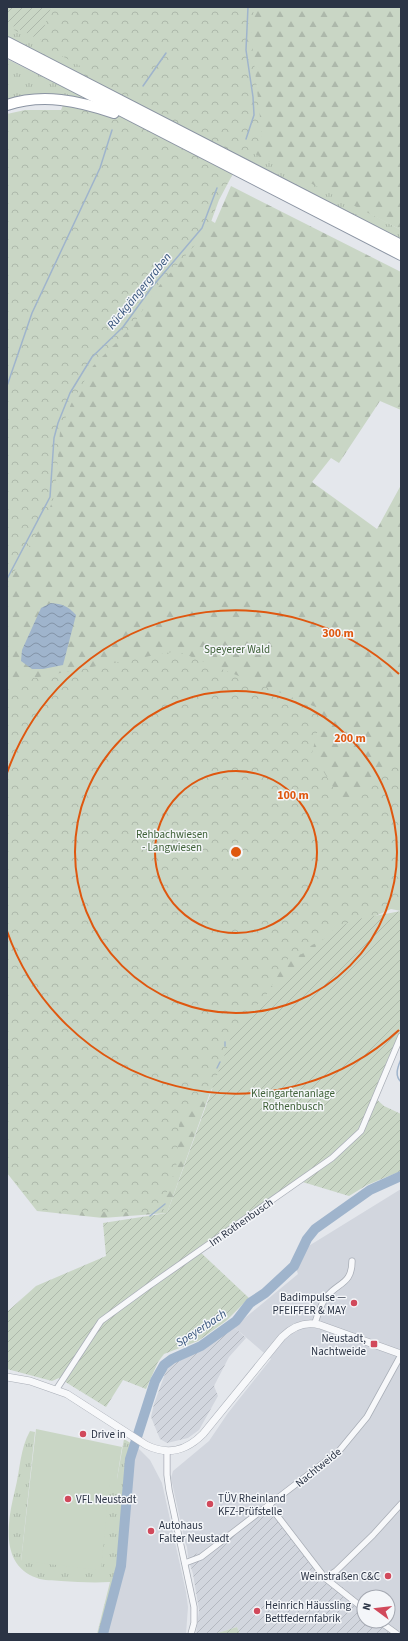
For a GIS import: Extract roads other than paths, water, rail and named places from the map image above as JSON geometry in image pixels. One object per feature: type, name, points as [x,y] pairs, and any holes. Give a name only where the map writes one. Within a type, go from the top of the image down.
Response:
[{"type":"highway","points":[[7,42],[401,255]]},
{"type":"highway","points":[[7,52],[146,124]]},
{"type":"highway","points":[[7,105],[38,99],[67,100],[94,106],[171,131]]},
{"type":"highway","points":[[186,139],[401,245]]},
{"type":"street","name":"Im Rothenbusch","points":[[56,1390],[101,1321],[148,1286],[332,1158],[361,1132],[401,1036]]},
{"type":"street","points":[[7,1377],[30,1381],[67,1394],[155,1450],[167,1452],[184,1448],[203,1434],[288,1332],[301,1325],[314,1323],[318,1312],[328,1295],[348,1279],[352,1270],[352,1261]]},
{"type":"street","name":"Nachtweide","points":[[185,1563],[201,1557],[332,1457],[353,1436],[367,1417],[401,1354],[329,1327],[314,1323]]},
{"type":"street","points":[[167,1452],[167,1475],[169,1490],[194,1607],[194,1622],[191,1634]]},
{"type":"street","points":[[325,1578],[336,1571],[373,1535],[401,1504]]},
{"type":"street","points":[[269,1505],[325,1578],[356,1603]]},
{"type":"water","points":[[51,603],[65,606],[76,615],[63,665],[43,669],[32,669],[21,661],[22,650],[41,608]]},
{"type":"waterway","name":"Rückgängergraben","points":[[246,139],[254,115],[253,97],[246,50],[248,7]]},
{"type":"waterway","points":[[143,86],[166,53]]},
{"type":"waterway","points":[[7,386],[32,313],[100,168],[112,130]]},
{"type":"waterway","name":"Rückgängergraben","points":[[7,579],[50,497],[54,438],[58,423],[70,393],[92,357],[123,327],[152,287],[202,228],[217,188]]},
{"type":"waterway","points":[[401,1059],[397,1074],[401,1082]]},
{"type":"waterway","points":[[217,1068],[220,1062]]},
{"type":"waterway","name":"Speyerbach","points":[[103,1634],[121,1566],[130,1459],[155,1381],[164,1365],[172,1359],[201,1346],[236,1321],[250,1303],[265,1293],[294,1266],[307,1239],[315,1229],[370,1190],[401,1176]]},
{"type":"waterway","points":[[150,1216],[165,1204]]},
{"type":"place","name":"Badimpulse — PFEIFFER & MAY","points":[[354,1303]]},
{"type":"place","name":"Neustadt, Nachtweide","points":[[374,1344]]},
{"type":"place","name":"Drive in","points":[[83,1434]]},
{"type":"place","name":"VFL Neustadt","points":[[68,1499]]},
{"type":"place","name":"TÜV Rheinland KFZ-Prüfstelle","points":[[210,1504]]},
{"type":"place","name":"Autohaus Falter Neustadt","points":[[151,1531]]},
{"type":"place","name":"Weinstraßen C&C","points":[[388,1576]]},
{"type":"place","name":"Heinrich Häussling Bettfedernfabrik","points":[[257,1611]]},
{"type":"park label","name":"Speyerer Wald","points":[[237,649]]},
{"type":"park label","name":"Rehbachwiesen - Langwiesen","points":[[172,840]]},
{"type":"park label","name":"Kleingartenanlage Rothenbusch","points":[[293,1099]]}]
